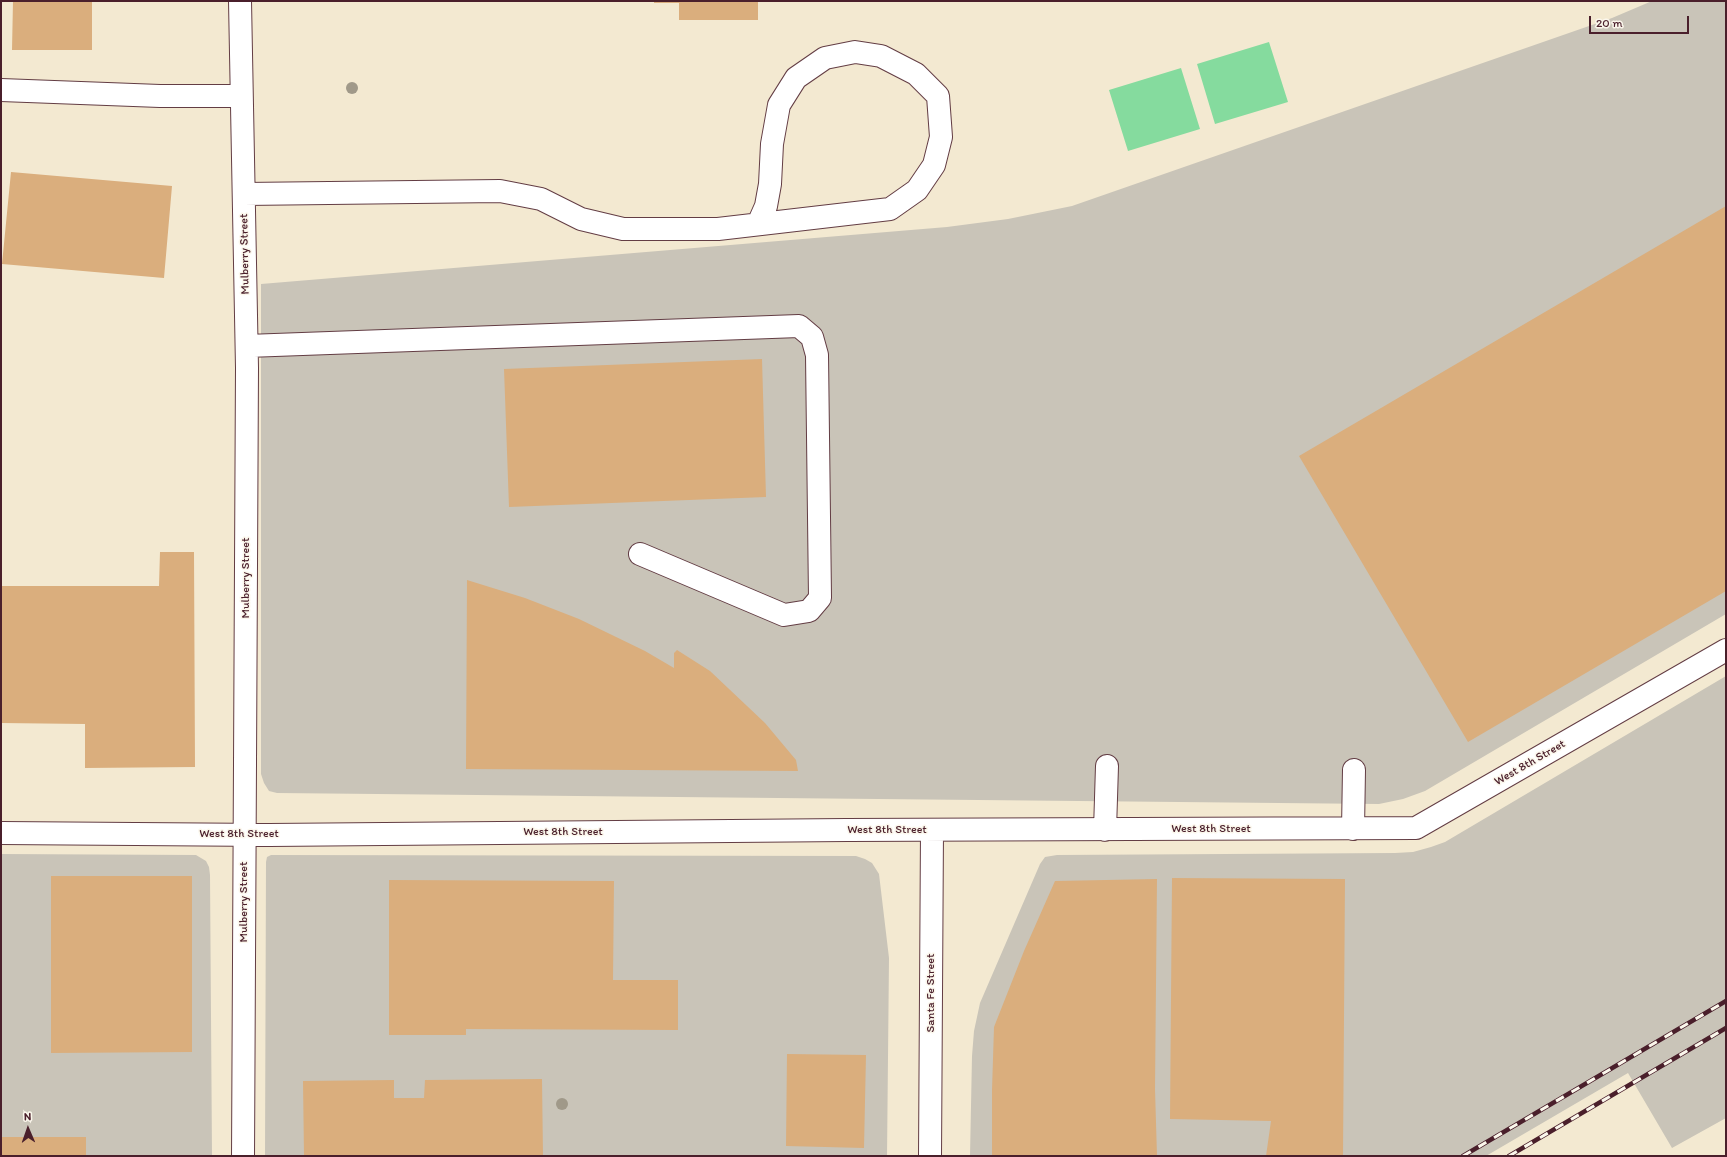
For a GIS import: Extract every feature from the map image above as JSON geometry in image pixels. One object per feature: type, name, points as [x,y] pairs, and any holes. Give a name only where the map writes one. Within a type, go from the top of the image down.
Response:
[{"type":"street","name":"Mulberry Street","points":[[240,1],[247,346],[243,1156]]},
{"type":"street","points":[[244,194],[500,191],[541,199],[581,220],[623,229],[718,228],[758,224],[890,209],[917,190],[934,165],[941,137],[938,96],[916,74],[881,56],[855,52],[825,58],[796,78],[779,105],[772,144],[770,184],[766,206],[758,224]]},
{"type":"street","points":[[1,90],[160,96],[242,96]]},
{"type":"street","points":[[247,346],[799,326],[812,337],[817,355],[820,598],[809,611],[784,615],[640,554]]},
{"type":"street","name":"West 8th Street","points":[[1,834],[1416,828],[1726,650]]},
{"type":"street","points":[[1105,830],[1107,766]]},
{"type":"street","points":[[1353,829],[1354,770]]},
{"type":"street","name":"Santa Fe Street","points":[[930,1156],[932,830]]},
{"type":"shaded area","points":[[1652,1],[1726,1],[1726,614],[1425,791],[1403,799],[1379,804],[277,793],[269,791],[264,783],[261,774],[261,284],[947,227],[1008,219],[1072,206],[1612,18]]},
{"type":"shaded area","points":[[1726,676],[1726,1118],[1672,1148],[1628,1073],[1486,1156],[970,1156],[972,1056],[974,1031],[980,1003],[1040,864],[1045,857],[1057,855],[1413,852],[1445,842]]},
{"type":"shaded area","points":[[1,854],[196,855],[206,861],[209,867],[210,875],[212,1156],[1,1156]]},
{"type":"shaded area","points":[[271,855],[856,856],[865,859],[872,863],[879,874],[889,958],[887,1156],[265,1156],[266,862],[267,857]]},
{"type":"green space","points":[[1269,42],[1288,102],[1215,124],[1197,64]]},
{"type":"green space","points":[[1181,68],[1200,129],[1128,151],[1109,90]]},
{"type":"building","points":[[13,1],[92,1],[92,50],[12,50]]},
{"type":"building","points":[[654,1],[758,1],[758,20],[679,20],[679,3],[654,3]]},
{"type":"building","points":[[11,172],[172,186],[164,278],[2,264]]},
{"type":"building","points":[[1726,206],[1726,591],[1468,742],[1299,456]]},
{"type":"building","points":[[762,359],[766,497],[509,507],[504,369]]},
{"type":"building","points":[[160,552],[194,552],[195,767],[85,768],[85,724],[1,723],[1,586],[159,586]]},
{"type":"building","points":[[467,580],[525,598],[579,619],[645,651],[674,668],[674,653],[677,650],[710,671],[765,723],[796,760],[798,771],[466,769]]},
{"type":"building","points":[[51,876],[192,876],[192,1052],[51,1053]]},
{"type":"building","points":[[1172,878],[1345,879],[1343,1156],[1266,1156],[1271,1121],[1170,1119]]},
{"type":"building","points":[[1157,879],[1155,1089],[1157,1156],[992,1156],[994,1027],[1024,951],[1055,881]]},
{"type":"building","points":[[389,880],[614,881],[613,980],[678,980],[678,1030],[466,1029],[466,1035],[389,1035]]},
{"type":"building","points":[[787,1054],[866,1055],[864,1148],[786,1146]]},
{"type":"building","points":[[542,1079],[543,1156],[304,1156],[303,1081],[394,1080],[394,1098],[424,1098],[425,1080]]},
{"type":"building","points":[[1,1137],[86,1137],[86,1156],[1,1156]]},
{"type":"railway","points":[[1463,1156],[1726,1001]]},
{"type":"railway","points":[[1509,1156],[1726,1028]]}]
